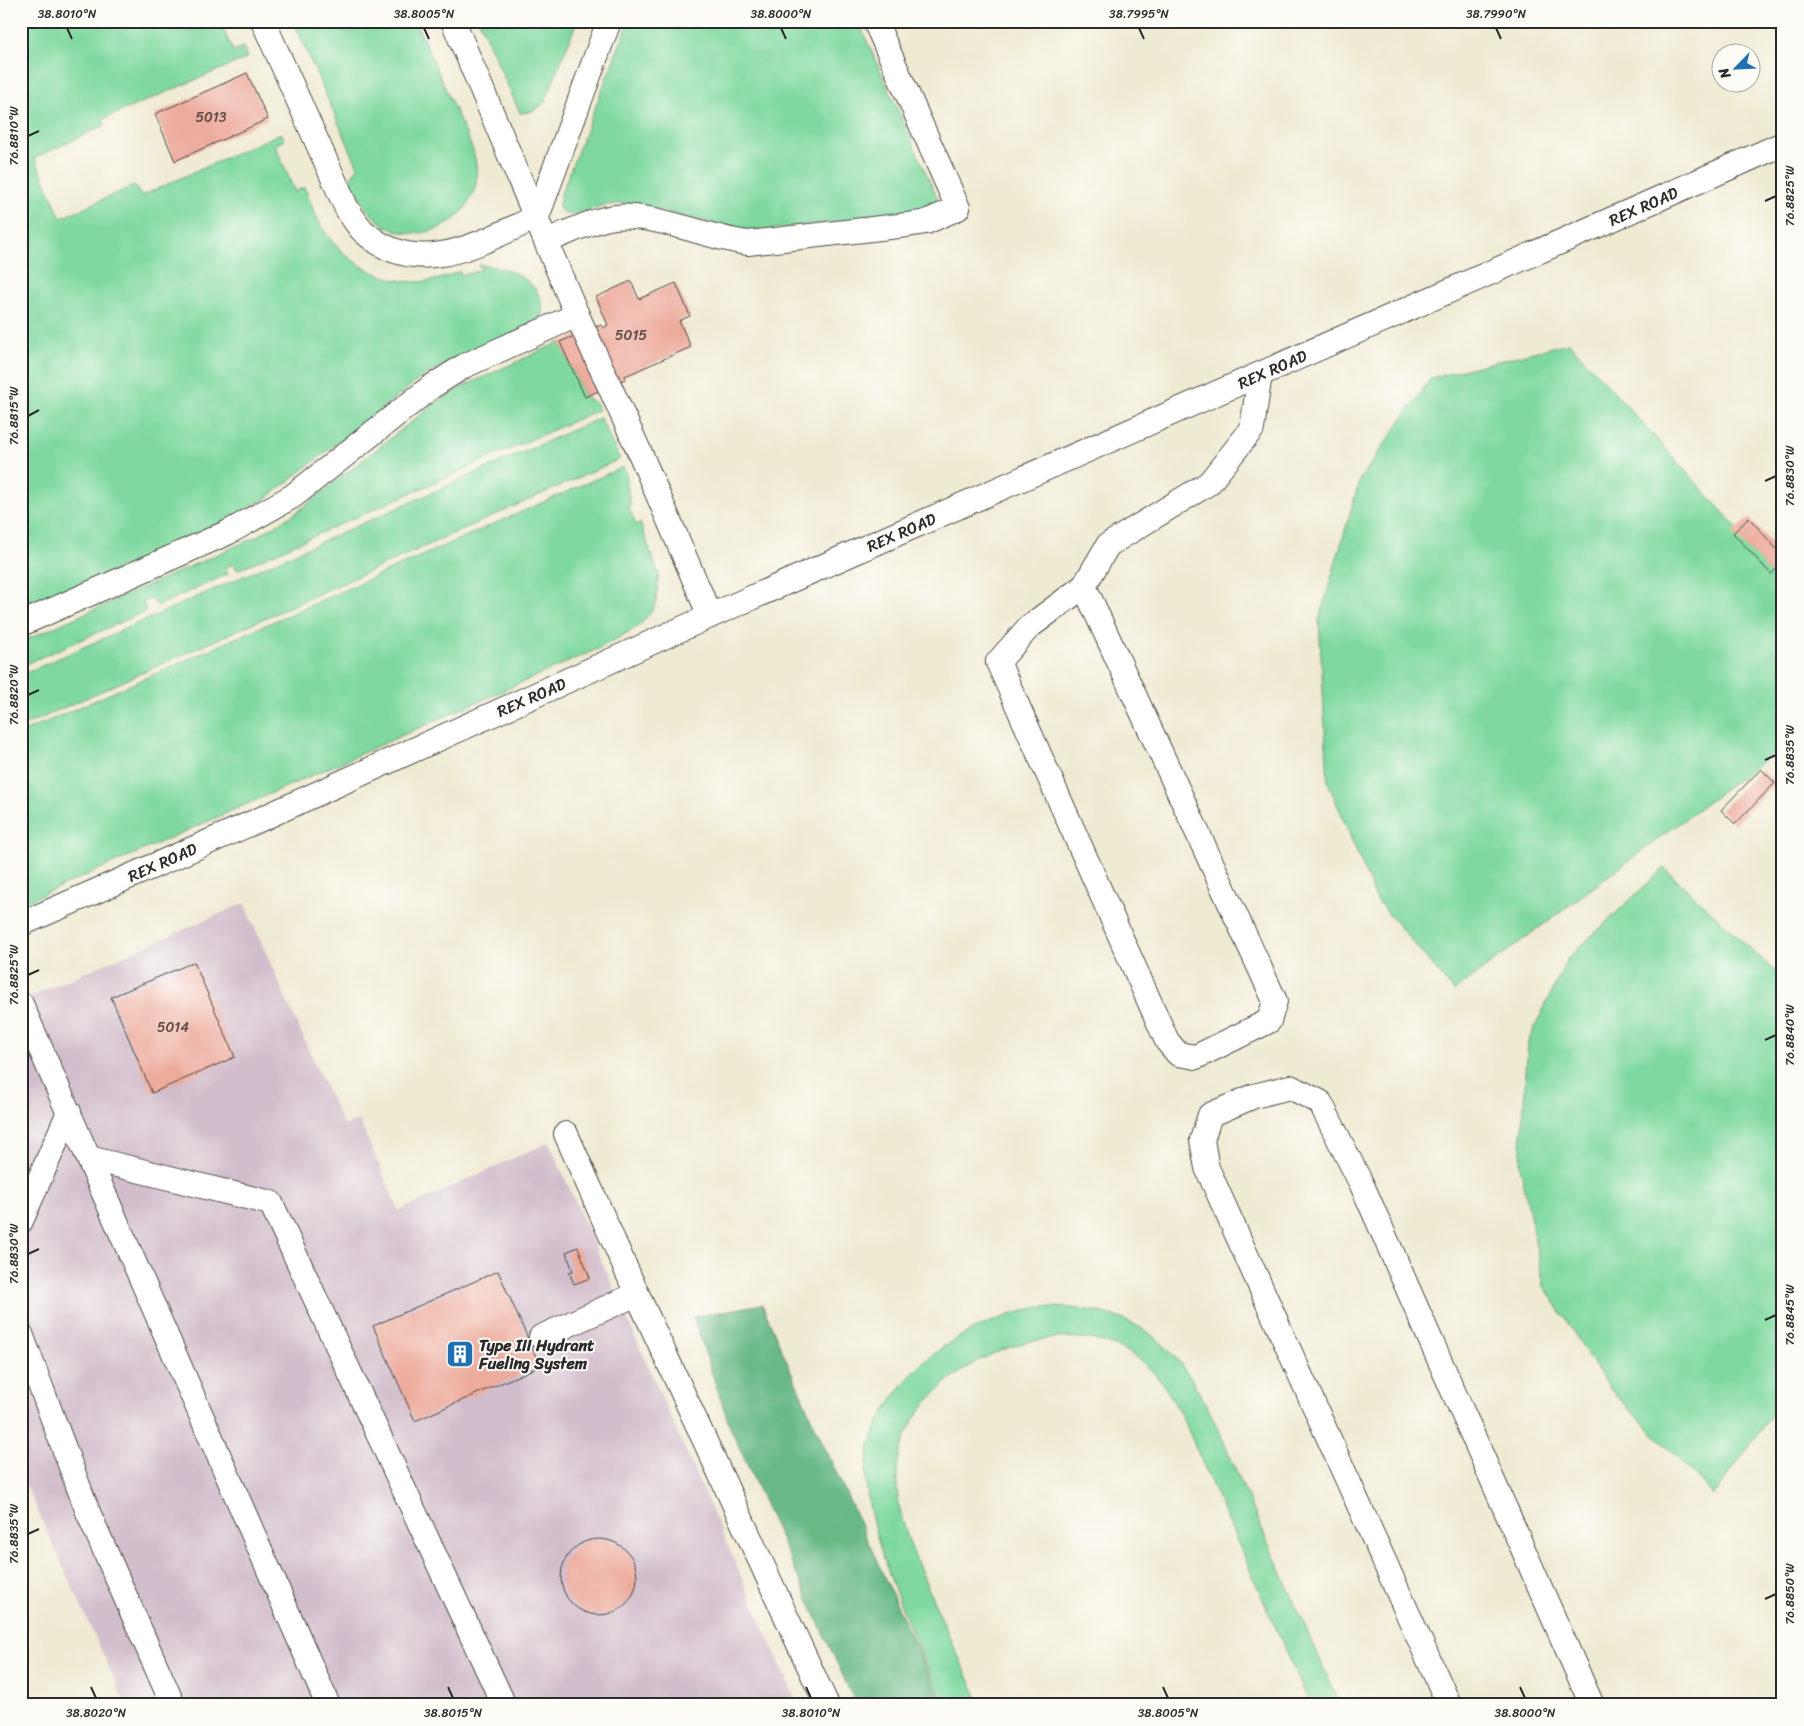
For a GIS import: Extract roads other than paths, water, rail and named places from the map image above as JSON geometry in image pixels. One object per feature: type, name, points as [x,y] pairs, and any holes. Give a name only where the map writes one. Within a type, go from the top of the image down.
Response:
[{"type":"lane","points":[[263,21],[347,209],[362,230],[386,248],[407,255],[434,256],[464,249],[537,217],[609,21]]},
{"type":"lane","points":[[453,21],[577,315],[640,452],[710,616]]},
{"type":"lane","points":[[547,241],[609,218],[633,216],[726,240],[748,243],[907,226],[926,222],[958,208],[875,21]]},
{"type":"lane","name":"REX ROAD","points":[[21,924],[710,616],[1783,144]]},
{"type":"lane","points":[[21,624],[229,532],[293,496],[431,387],[464,366],[577,315]]},
{"type":"lane","points":[[1084,586],[1275,1001],[1269,1021],[1196,1057],[1178,1054],[1167,1041],[998,662],[1029,627],[1084,586],[1108,545],[1209,483],[1252,429],[1260,374]]},
{"type":"lane","points":[[21,1004],[328,1705]]},
{"type":"lane","points":[[1449,1705],[1207,1168],[1202,1140],[1210,1116],[1254,1096],[1290,1086],[1320,1102],[1362,1185],[1592,1705]]},
{"type":"lane","points":[[21,1221],[69,1112]]},
{"type":"lane","points":[[566,1134],[637,1294],[827,1705]]},
{"type":"lane","points":[[88,1158],[271,1203],[504,1705]]},
{"type":"lane","points":[[541,1337],[637,1294]]},
{"type":"lane","points":[[21,1334],[88,1512],[173,1705]]},
{"type":"place","name":"Type III Hydrant Fueling System","points":[[460,1354]]}]
